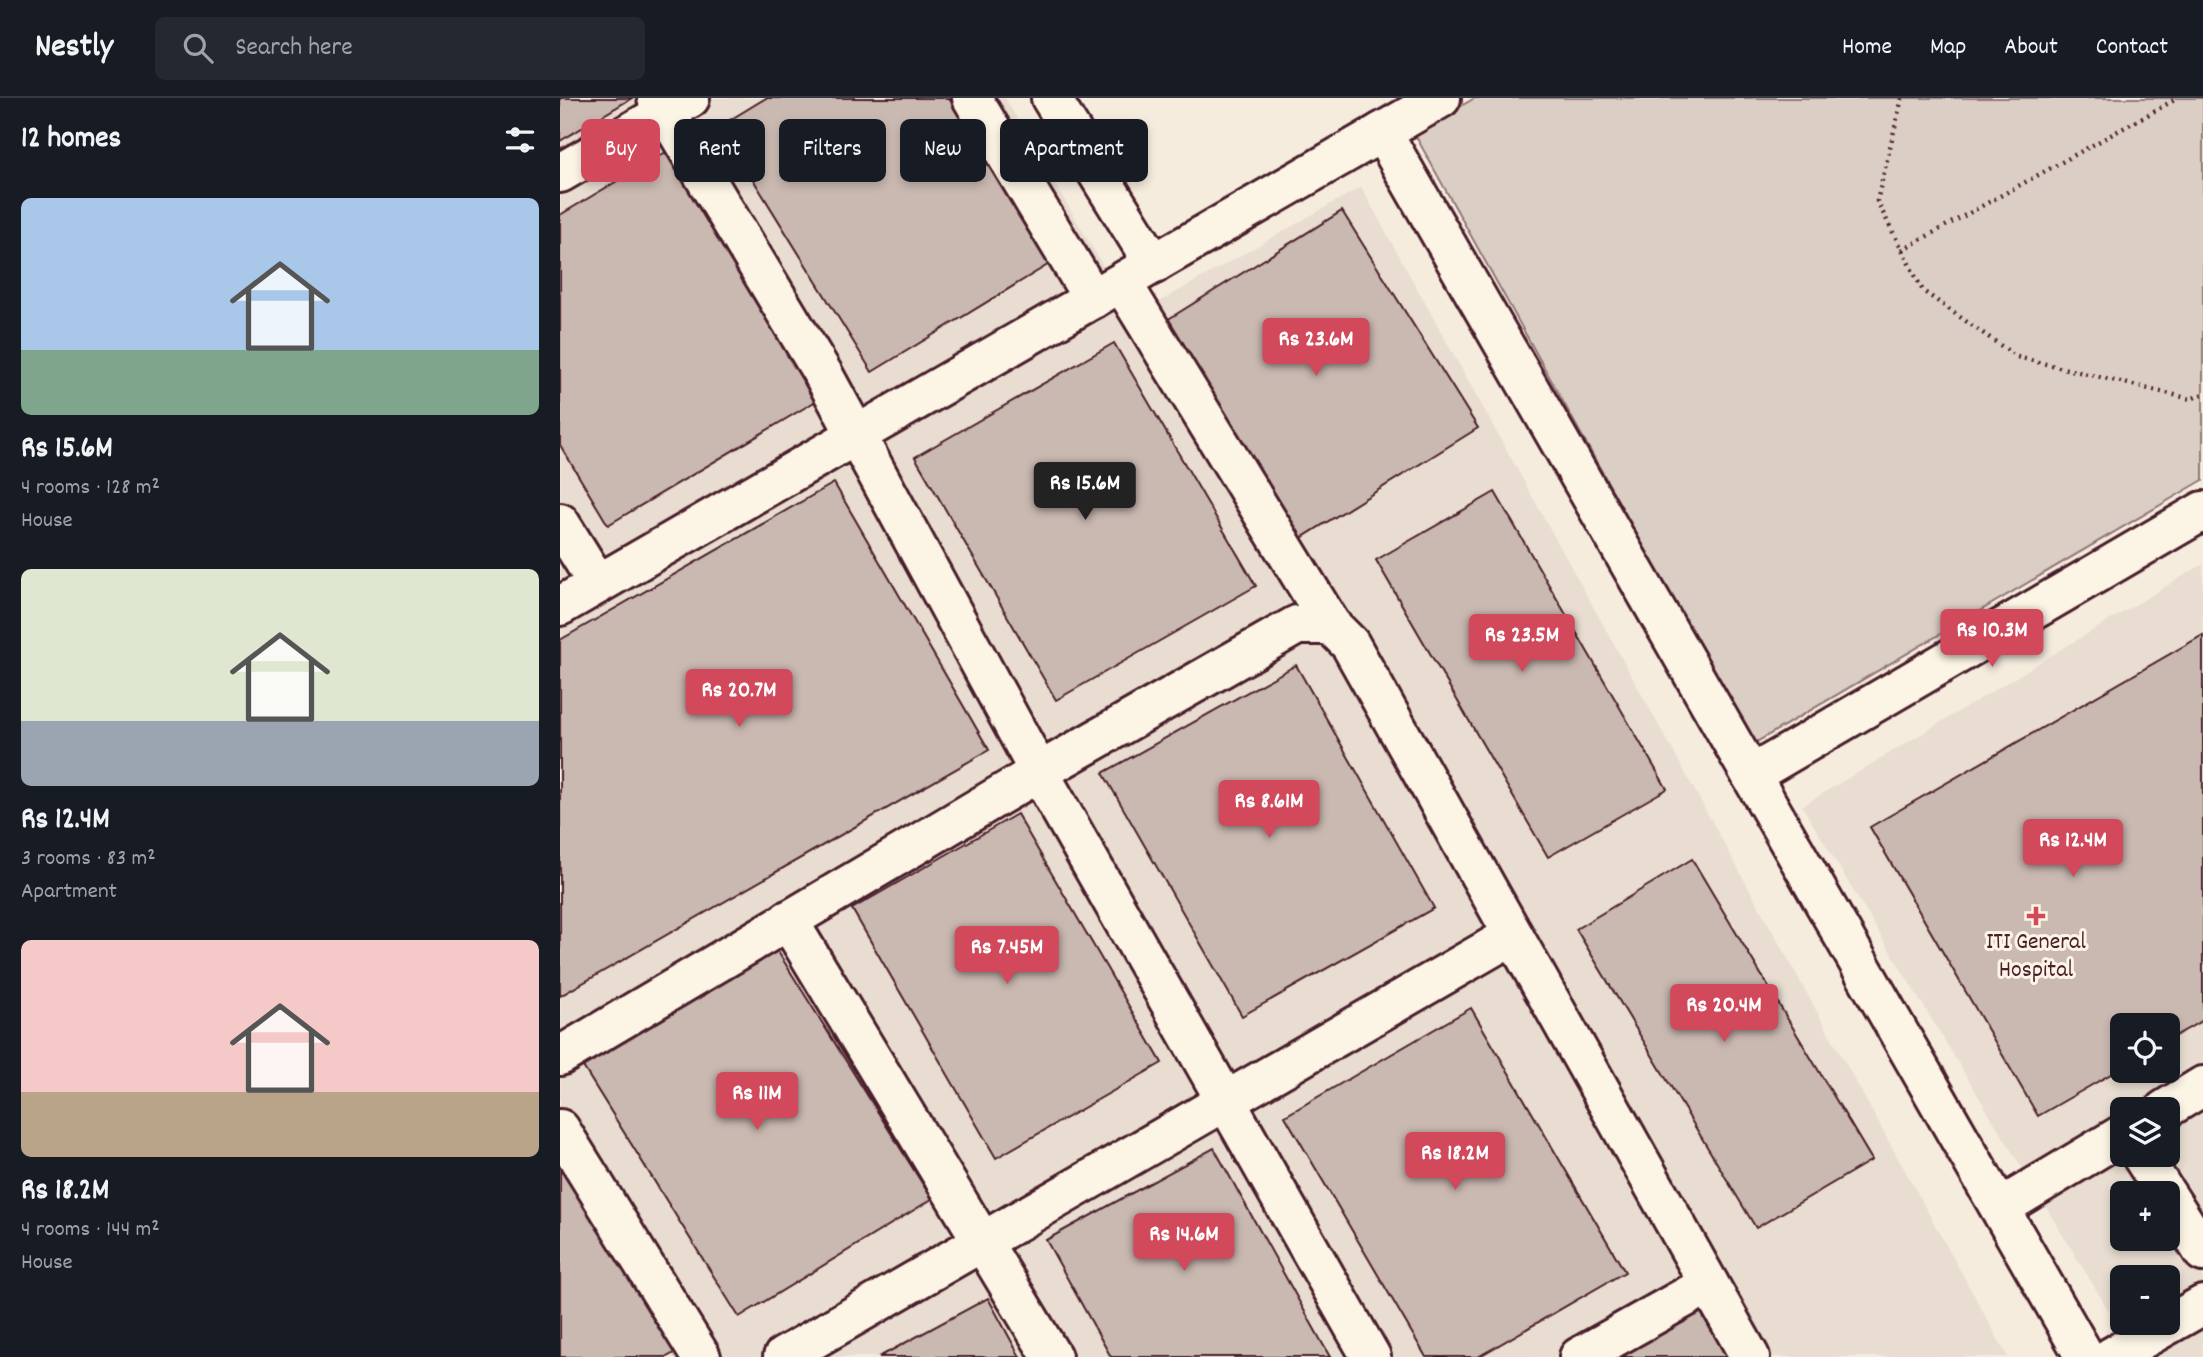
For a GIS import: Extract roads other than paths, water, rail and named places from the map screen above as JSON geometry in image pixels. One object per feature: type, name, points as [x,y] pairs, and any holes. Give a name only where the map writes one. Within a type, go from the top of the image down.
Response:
[{"type":"street","points":[[972,98],[1107,291],[1331,625],[1350,645],[1750,1357]]},
{"type":"street","points":[[1051,98],[1154,264]]},
{"type":"street","points":[[560,606],[1441,98]]},
{"type":"street","points":[[560,173],[671,103],[1039,772],[1371,1357]]},
{"type":"street","points":[[1382,132],[2085,1357]]},
{"type":"street","points":[[1751,775],[2203,511]]},
{"type":"street","points":[[560,523],[598,584]]},
{"type":"street","points":[[560,1056],[1039,772],[1297,625],[1331,625]]},
{"type":"street","points":[[788,920],[1052,1357]]},
{"type":"street","points":[[783,1357],[1513,935]]},
{"type":"street","points":[[2180,1100],[2203,1086]]},
{"type":"street","points":[[560,1129],[701,1357]]},
{"type":"street","points":[[2000,1208],[2110,1142]]},
{"type":"street","points":[[2180,1216],[2203,1252]]},
{"type":"street","points":[[1578,1357],[1709,1284]]},
{"type":"street","points":[[2111,1357],[2203,1305]]},
{"type":"place","name":"ITI General Hospital","points":[[2036,916]]}]
